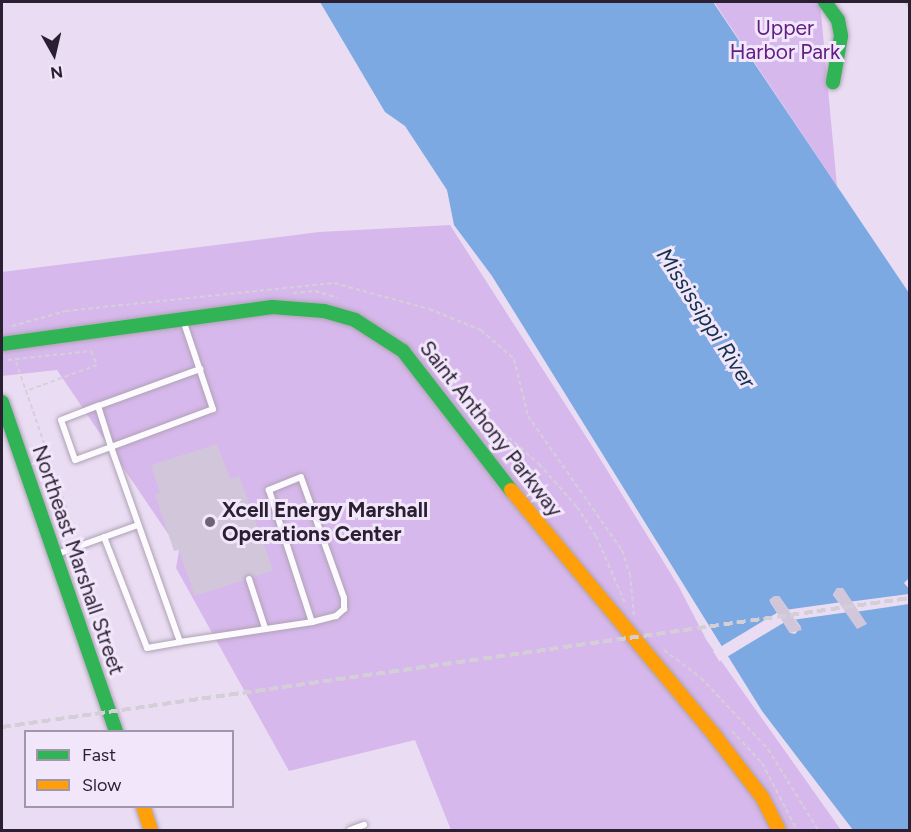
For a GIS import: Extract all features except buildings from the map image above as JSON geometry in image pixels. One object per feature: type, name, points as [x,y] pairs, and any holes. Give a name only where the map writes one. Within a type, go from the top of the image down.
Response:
[{"type":"street","points":[[825,2],[838,20],[841,36],[833,82]]},
{"type":"street","name":"Saint Anthony Parkway","points":[[2,344],[272,307],[324,311],[355,320],[403,351],[527,511],[722,744],[762,797],[779,831]]},
{"type":"street","name":"Northeast Marshall Street","points":[[2,402],[115,730]]},
{"type":"street","points":[[143,808],[151,831]]},
{"type":"lane","points":[[183,319],[200,369],[213,409],[75,460],[61,420],[200,369]]},
{"type":"lane","points":[[98,406],[180,642]]},
{"type":"lane","points":[[104,537],[147,648],[312,622],[336,616],[344,609],[344,598],[301,477],[269,490],[312,622]]},
{"type":"lane","points":[[54,555],[138,525]]},
{"type":"lane","points":[[249,579],[265,628]]},
{"type":"lane","points":[[350,831],[364,825]]},
{"type":"path","points":[[33,327],[11,327],[66,311],[334,284],[429,309],[481,330],[514,359],[528,416],[622,550],[630,574],[634,621],[596,536],[578,507],[539,464],[455,389]]},
{"type":"path","points":[[276,296],[315,291],[344,301]]},
{"type":"path","points":[[5,359],[16,362],[92,351],[97,366],[26,391]]},
{"type":"path","points":[[16,362],[80,546]]},
{"type":"path","points":[[658,648],[671,653],[701,678],[768,749],[818,831]]},
{"type":"green space","name":"Upper Harbor Park","points":[[714,2],[820,2],[837,186]]},
{"type":"green space","points":[[450,225],[594,449],[679,587],[707,641],[841,830],[451,830],[415,740],[289,771],[176,568],[179,550],[57,370],[2,376],[2,272],[319,232]]},
{"type":"water","name":"Mississippi River","points":[[320,2],[713,2],[909,293],[910,577],[904,583],[910,590],[909,830],[853,830],[762,711],[492,276],[454,225],[447,190],[405,126],[385,112]],"holes":[[[837,588],[858,628],[833,595]],[[779,596],[801,627],[795,634],[790,633],[770,602]]]},
{"type":"pier","points":[[909,594],[909,604],[855,612],[848,602]]},
{"type":"pier","points":[[842,602],[849,612],[792,620],[785,610]]},
{"type":"pier","points":[[780,611],[786,621],[719,661],[713,651]]},
{"type":"railway","points":[[906,2],[910,7]]},
{"type":"railway","points":[[2,727],[910,598]]},
{"type":"traffic: fast","points":[[825,2],[838,20],[841,36],[833,82]]},
{"type":"traffic: fast","points":[[2,344],[272,307],[324,311],[355,320],[403,351],[511,490]]},
{"type":"traffic: fast","points":[[2,402],[115,730]]},
{"type":"traffic: slow","points":[[511,490],[715,736],[762,797],[779,830]]},
{"type":"traffic: slow","points":[[144,808],[151,830]]},
{"type":"place","name":"Xcell Energy Marshall Operations Center","points":[[210,522]]}]
